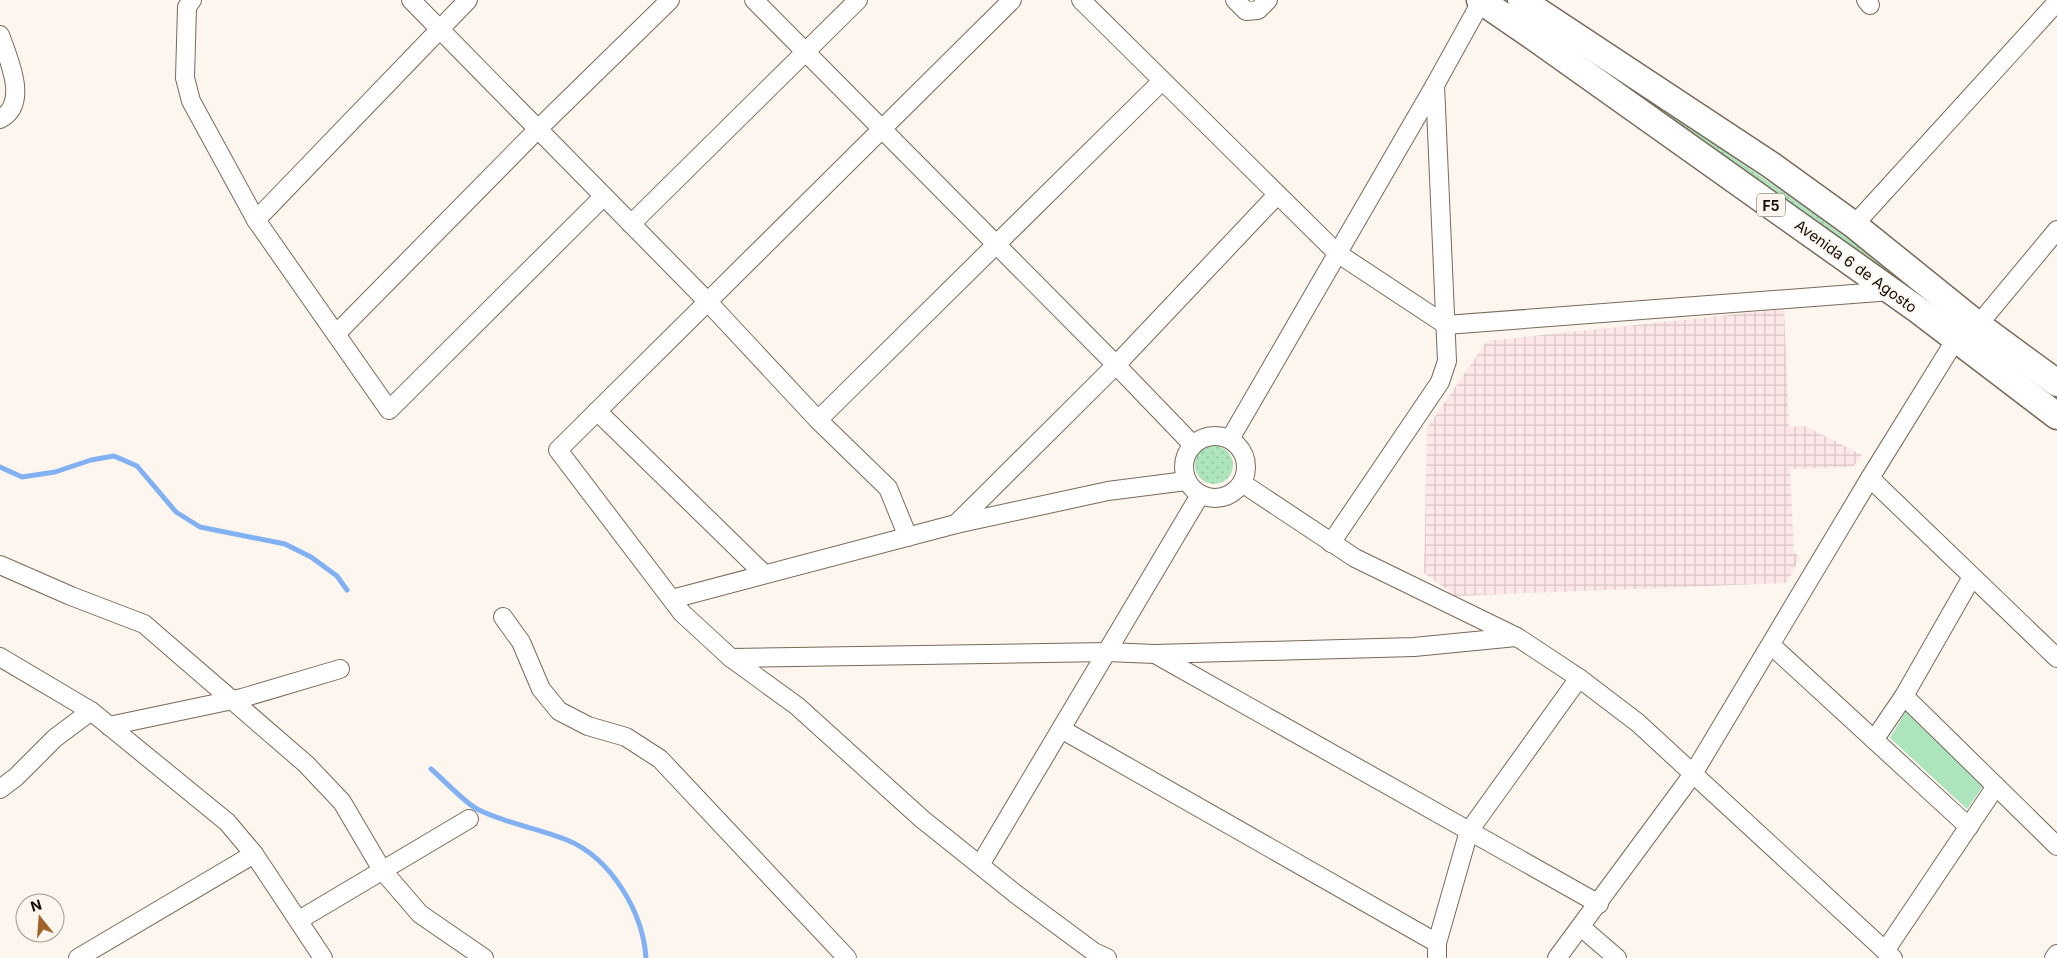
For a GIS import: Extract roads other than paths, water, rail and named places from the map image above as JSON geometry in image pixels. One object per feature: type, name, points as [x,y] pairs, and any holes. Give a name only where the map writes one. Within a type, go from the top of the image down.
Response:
[{"type":"highway","name":"Avenida 6 de Agosto","points":[[1481,0],[1892,292],[2057,416]]},
{"type":"highway","name":"Avenida 6 de Agosto","points":[[1521,0],[1771,165],[1854,225],[1978,325],[2057,383]]},
{"type":"street","points":[[192,0],[187,7],[185,78],[191,101],[256,220],[389,410],[604,196]]},
{"type":"street","points":[[411,0],[708,302],[818,420],[888,488],[908,537]]},
{"type":"street","points":[[256,220],[468,0]]},
{"type":"street","points":[[336,334],[538,129],[670,0]]},
{"type":"street","points":[[754,0],[1192,444]]},
{"type":"street","points":[[631,224],[858,0]]},
{"type":"street","points":[[1012,0],[558,450],[682,613],[731,658],[797,706],[922,818],[1094,952],[1107,958]]},
{"type":"street","points":[[1081,0],[1337,254],[1446,325],[1892,292]]},
{"type":"street","points":[[1235,0],[1246,11],[1258,10],[1268,0]]},
{"type":"street","points":[[1230,439],[1436,85],[1481,0]]},
{"type":"street","points":[[1854,225],[2057,2]]},
{"type":"street","points":[[0,35],[12,71],[16,91],[12,107],[0,119]]},
{"type":"street","points":[[818,420],[1162,81]]},
{"type":"street","points":[[1331,543],[1440,382],[1447,360],[1436,85]]},
{"type":"street","points":[[956,524],[1116,365],[1277,195]]},
{"type":"street","points":[[1557,958],[1693,774],[1870,478],[1956,339],[1978,325],[2057,230]]},
{"type":"street","points":[[597,411],[764,574]]},
{"type":"street","points":[[1220,436],[1230,439],[1244,453],[1246,473],[1242,482],[1228,496],[1209,498],[1200,495],[1186,481],[1184,462],[1186,452],[1192,444],[1201,438],[1220,436]]},
{"type":"street","points":[[1870,478],[2057,658]]},
{"type":"street","points":[[672,599],[956,524],[1108,491],[1186,481]]},
{"type":"street","points":[[1242,482],[1355,558],[1517,637],[1579,678],[1638,723],[1889,955],[1996,786]]},
{"type":"street","points":[[980,865],[1200,495]]},
{"type":"street","points":[[0,564],[71,596],[144,624],[306,764],[342,802],[382,870],[420,914],[484,958]]},
{"type":"street","points":[[1874,740],[1904,696],[1972,576]]},
{"type":"street","points":[[503,617],[521,642],[541,689],[559,711],[588,726],[626,737],[660,759],[847,958]]},
{"type":"street","points":[[731,658],[1106,652],[1155,654],[1414,647],[1517,637]]},
{"type":"street","points":[[1770,644],[1969,826]]},
{"type":"street","points":[[1155,654],[1598,904]]},
{"type":"street","points":[[0,657],[91,711],[227,822],[254,854],[323,958]]},
{"type":"street","points":[[108,726],[233,700],[340,669]]},
{"type":"street","points":[[1061,729],[1437,951],[1468,830],[1579,678]]},
{"type":"street","points":[[1904,696],[2057,846]]},
{"type":"street","points":[[0,789],[16,777],[55,738],[91,711]]},
{"type":"street","points":[[299,920],[469,819]]},
{"type":"street","points":[[78,958],[254,854]]},
{"type":"street","points":[[1581,927],[1618,958]]},
{"type":"street","points":[[2054,958],[2057,954]]},
{"type":"waterway","points":[[0,467],[22,477],[55,472],[91,460],[114,456],[137,466],[176,512],[200,527],[285,544],[311,557],[337,576],[347,590]]},
{"type":"waterway","points":[[431,769],[477,809],[498,818],[567,840],[583,848],[597,860],[611,873],[631,905],[644,940],[646,958]]}]
